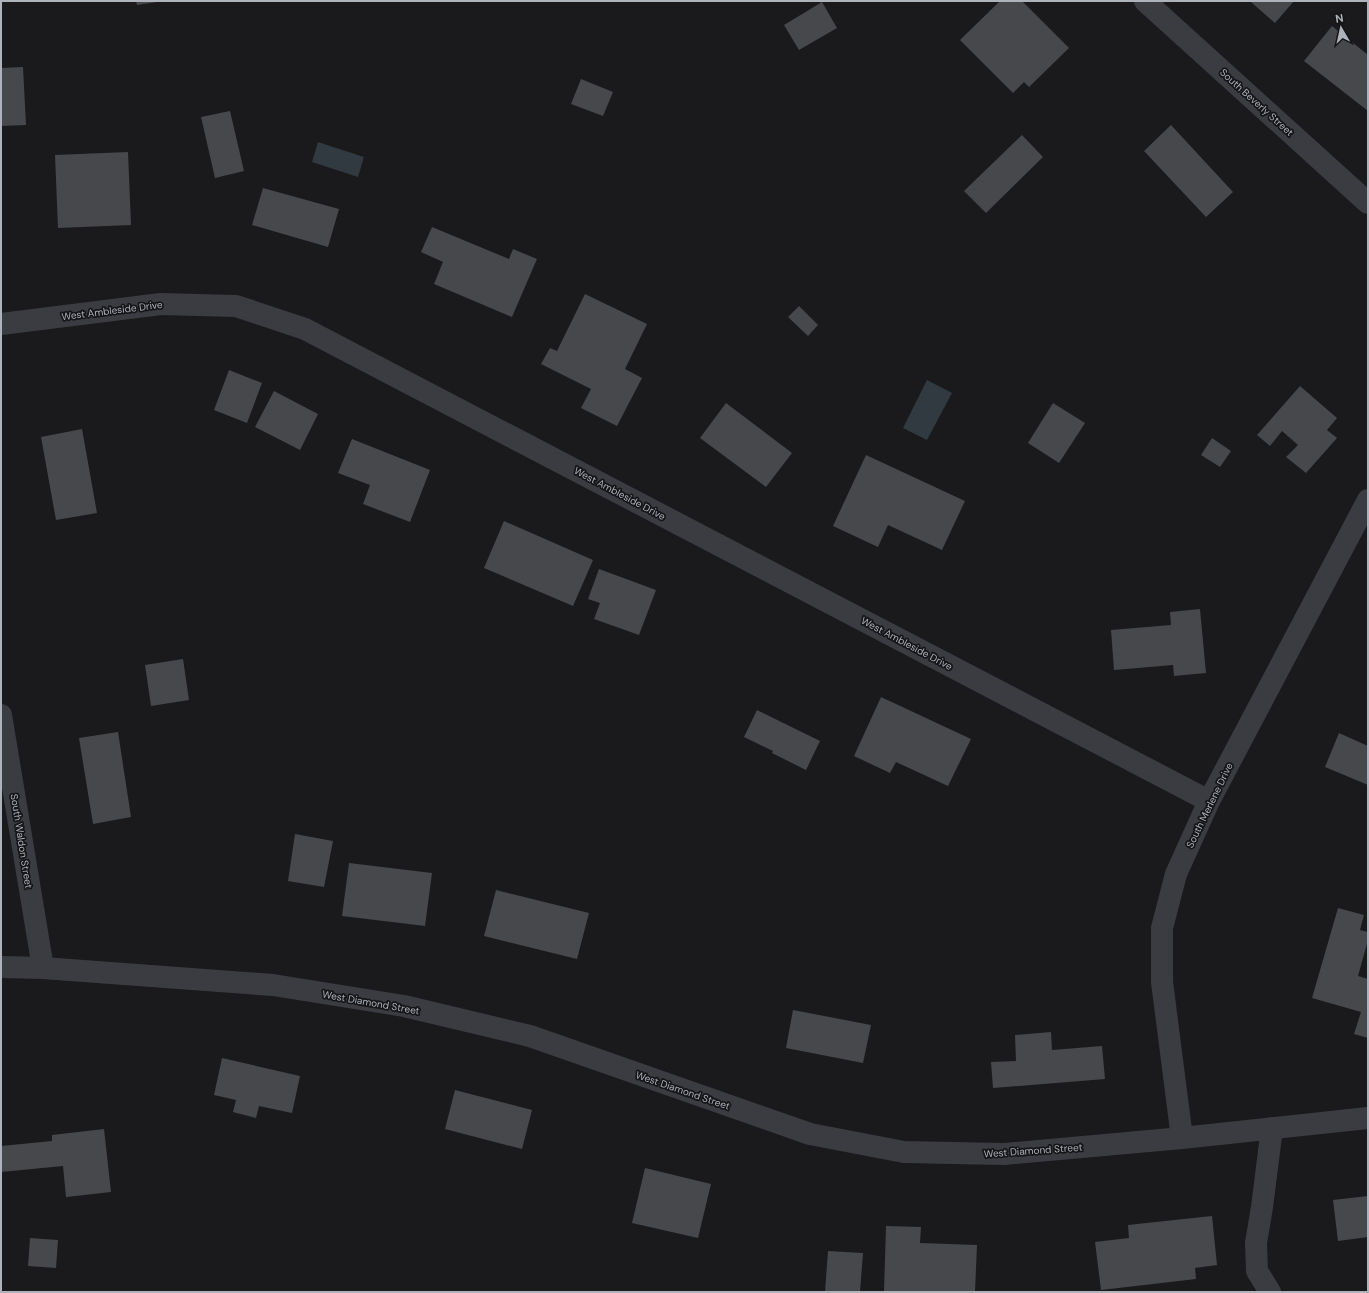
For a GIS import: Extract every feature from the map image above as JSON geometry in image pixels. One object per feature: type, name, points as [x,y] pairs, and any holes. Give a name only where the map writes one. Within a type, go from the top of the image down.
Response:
[{"type":"street","name":"South Beverly Street","points":[[1145,1],[1368,203]]},
{"type":"street","name":"West Ambleside Drive","points":[[1,324],[161,304],[236,306],[305,329],[1209,801]]},
{"type":"street","name":"South Merlene Drive","points":[[1182,1138],[1162,982],[1162,928],[1176,874],[1209,801],[1368,500]]},
{"type":"street","name":"South Waldon Street","points":[[1,715],[43,968]]},
{"type":"street","name":"West Diamond Street","points":[[1,967],[43,968],[273,985],[404,1006],[530,1036],[810,1134],[904,1152],[1004,1154],[1182,1138],[1368,1118]]},
{"type":"street","points":[[1270,1292],[1258,1271],[1256,1243],[1272,1128]]},
{"type":"shaded area","points":[[318,142],[364,157],[358,177],[312,162]]},
{"type":"shaded area","points":[[927,380],[952,393],[927,440],[903,428]]},
{"type":"building","points":[[136,1],[157,1],[157,2],[137,5]]},
{"type":"building","points":[[1000,1],[1022,1],[1069,48],[1029,87],[1024,82],[1013,93],[960,40]]},
{"type":"building","points":[[1294,1],[1275,23],[1251,2]]},
{"type":"building","points":[[822,2],[837,28],[799,50],[784,25]]},
{"type":"building","points":[[1332,26],[1368,55],[1368,111],[1304,61]]},
{"type":"building","points":[[23,67],[26,125],[1,126],[1,68]]},
{"type":"building","points":[[581,79],[613,92],[603,116],[571,104]]},
{"type":"building","points":[[230,111],[244,171],[215,178],[201,117]]},
{"type":"building","points":[[1171,125],[1233,192],[1206,217],[1144,151]]},
{"type":"building","points":[[1022,135],[1043,157],[986,213],[964,191]]},
{"type":"building","points":[[128,152],[131,225],[58,228],[55,155]]},
{"type":"building","points":[[263,188],[339,209],[328,247],[252,225]]},
{"type":"building","points":[[432,227],[509,259],[513,249],[537,259],[512,317],[434,284],[443,262],[421,252]]},
{"type":"building","points":[[585,294],[647,324],[625,369],[642,378],[617,426],[581,408],[591,389],[541,364],[550,348],[557,351]]},
{"type":"building","points":[[799,306],[818,325],[808,336],[788,317]]},
{"type":"building","points":[[229,370],[262,383],[247,423],[214,410]]},
{"type":"building","points":[[1300,386],[1337,418],[1327,430],[1337,438],[1306,473],[1286,457],[1298,445],[1282,431],[1270,446],[1257,435]]},
{"type":"building","points":[[274,391],[318,414],[300,450],[255,427]]},
{"type":"building","points":[[726,403],[792,453],[766,487],[700,438]]},
{"type":"building","points":[[1053,403],[1085,423],[1059,463],[1028,443]]},
{"type":"building","points":[[82,429],[97,513],[56,520],[41,437]]},
{"type":"building","points":[[1212,438],[1231,451],[1220,467],[1201,455]]},
{"type":"building","points":[[352,439],[430,470],[410,522],[363,504],[370,485],[338,473]]},
{"type":"building","points":[[866,455],[965,501],[942,550],[888,525],[878,547],[833,526]]},
{"type":"building","points":[[504,521],[593,560],[573,606],[484,568]]},
{"type":"building","points":[[599,569],[656,590],[639,635],[594,619],[600,603],[588,599]]},
{"type":"building","points":[[1200,609],[1206,673],[1174,676],[1173,665],[1114,670],[1111,630],[1171,625],[1170,612]]},
{"type":"building","points":[[183,659],[189,700],[151,706],[145,665]]},
{"type":"building","points":[[881,697],[971,739],[948,786],[896,762],[890,773],[854,756]]},
{"type":"building","points":[[757,710],[820,741],[806,770],[772,753],[773,751],[744,737]]},
{"type":"building","points":[[118,732],[131,817],[93,824],[79,738]]},
{"type":"building","points":[[1339,733],[1368,746],[1368,785],[1325,767]]},
{"type":"building","points":[[295,834],[333,841],[324,887],[288,881]]},
{"type":"building","points":[[349,863],[432,873],[425,926],[342,916]]},
{"type":"building","points":[[496,890],[589,913],[577,959],[484,936]]},
{"type":"building","points":[[1338,908],[1364,915],[1360,930],[1368,932],[1368,940],[1358,976],[1368,979],[1368,1038],[1354,1034],[1361,1012],[1312,998]]},
{"type":"building","points":[[793,1010],[871,1025],[863,1063],[786,1048]]},
{"type":"building","points":[[1051,1032],[1052,1050],[1102,1046],[1105,1079],[993,1088],[991,1062],[1016,1061],[1015,1035]]},
{"type":"building","points":[[222,1058],[300,1076],[292,1113],[259,1106],[256,1118],[233,1112],[236,1100],[214,1095]]},
{"type":"building","points":[[455,1090],[532,1110],[522,1149],[445,1129]]},
{"type":"building","points":[[104,1129],[111,1192],[66,1197],[63,1166],[1,1172],[1,1146],[52,1141],[52,1135]]},
{"type":"building","points":[[645,1168],[711,1184],[698,1238],[632,1223]]},
{"type":"building","points":[[1368,1196],[1368,1237],[1338,1241],[1333,1200]]},
{"type":"building","points":[[1212,1216],[1217,1265],[1195,1268],[1196,1279],[1101,1290],[1095,1242],[1129,1238],[1128,1225]]},
{"type":"building","points":[[886,1226],[921,1227],[920,1243],[977,1245],[975,1292],[884,1292]]},
{"type":"building","points":[[30,1238],[58,1240],[56,1268],[28,1266]]},
{"type":"building","points":[[828,1251],[863,1253],[860,1292],[825,1292]]}]
